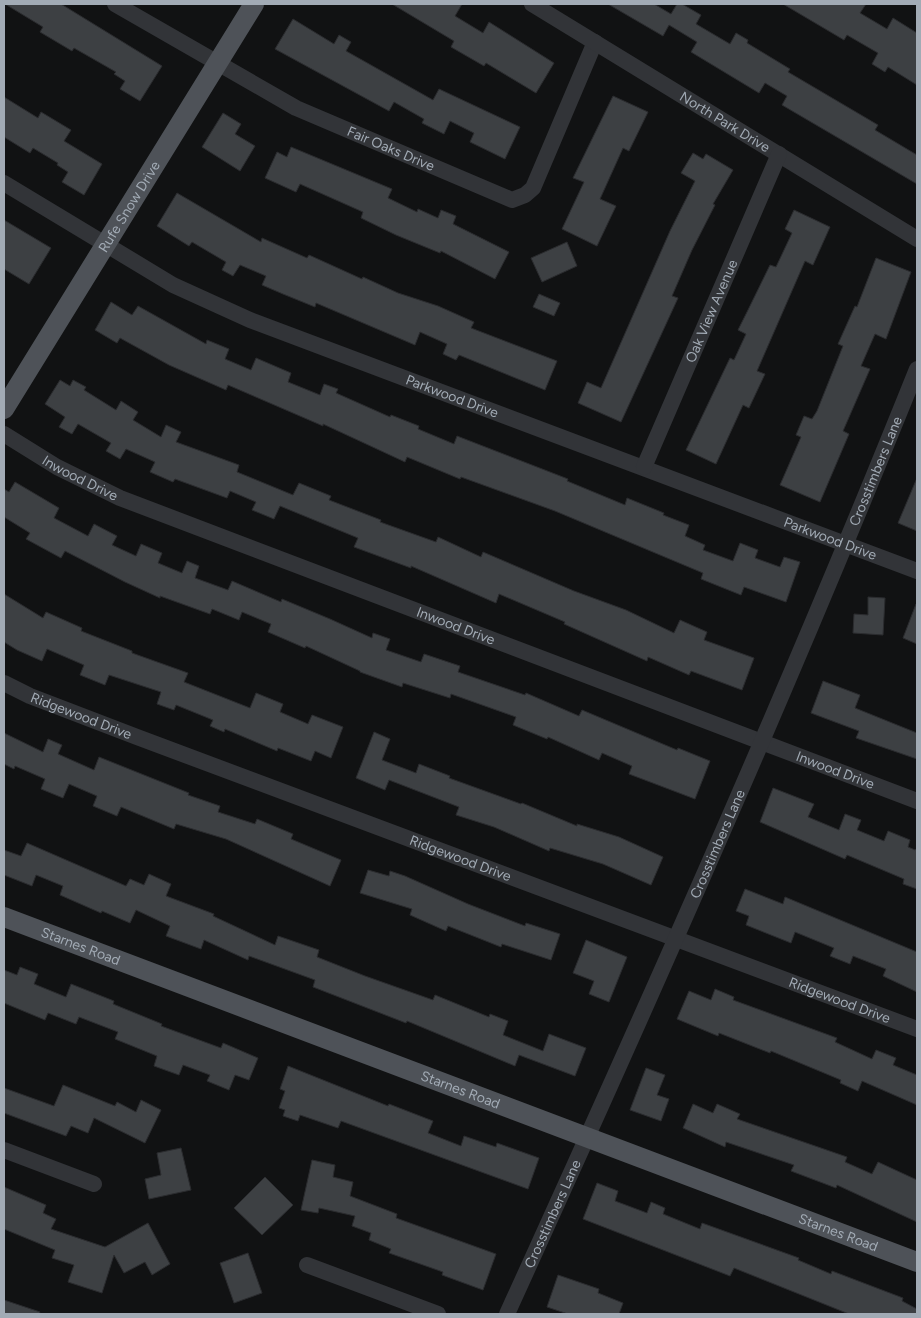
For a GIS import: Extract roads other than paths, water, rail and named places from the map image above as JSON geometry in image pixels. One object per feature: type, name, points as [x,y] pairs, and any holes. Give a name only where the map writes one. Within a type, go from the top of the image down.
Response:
[{"type":"main road","name":"Rufe Snow Drive","points":[[4,409],[254,4]]},
{"type":"main road","name":"Starnes Road","points":[[4,917],[917,1262]]},
{"type":"street","name":"Fair Oaks Drive","points":[[114,4],[296,108],[512,200],[525,195],[532,188],[595,42]]},
{"type":"street","name":"North Park Drive","points":[[532,4],[917,238]]},
{"type":"street","name":"Oak View Avenue","points":[[644,467],[779,154]]},
{"type":"street","name":"Parkwood Drive","points":[[4,183],[173,285],[250,320],[917,571]]},
{"type":"street","name":"Crosstimbers Lane","points":[[507,1314],[587,1138],[761,741],[846,544],[917,369]]},
{"type":"street","name":"Inwood Drive","points":[[4,434],[57,467],[120,498],[917,801]]},
{"type":"street","name":"Ridgewood Drive","points":[[4,683],[30,696],[137,737],[917,1030]]},
{"type":"street","points":[[4,1150],[94,1184]]},
{"type":"street","points":[[307,1265],[438,1314]]}]
